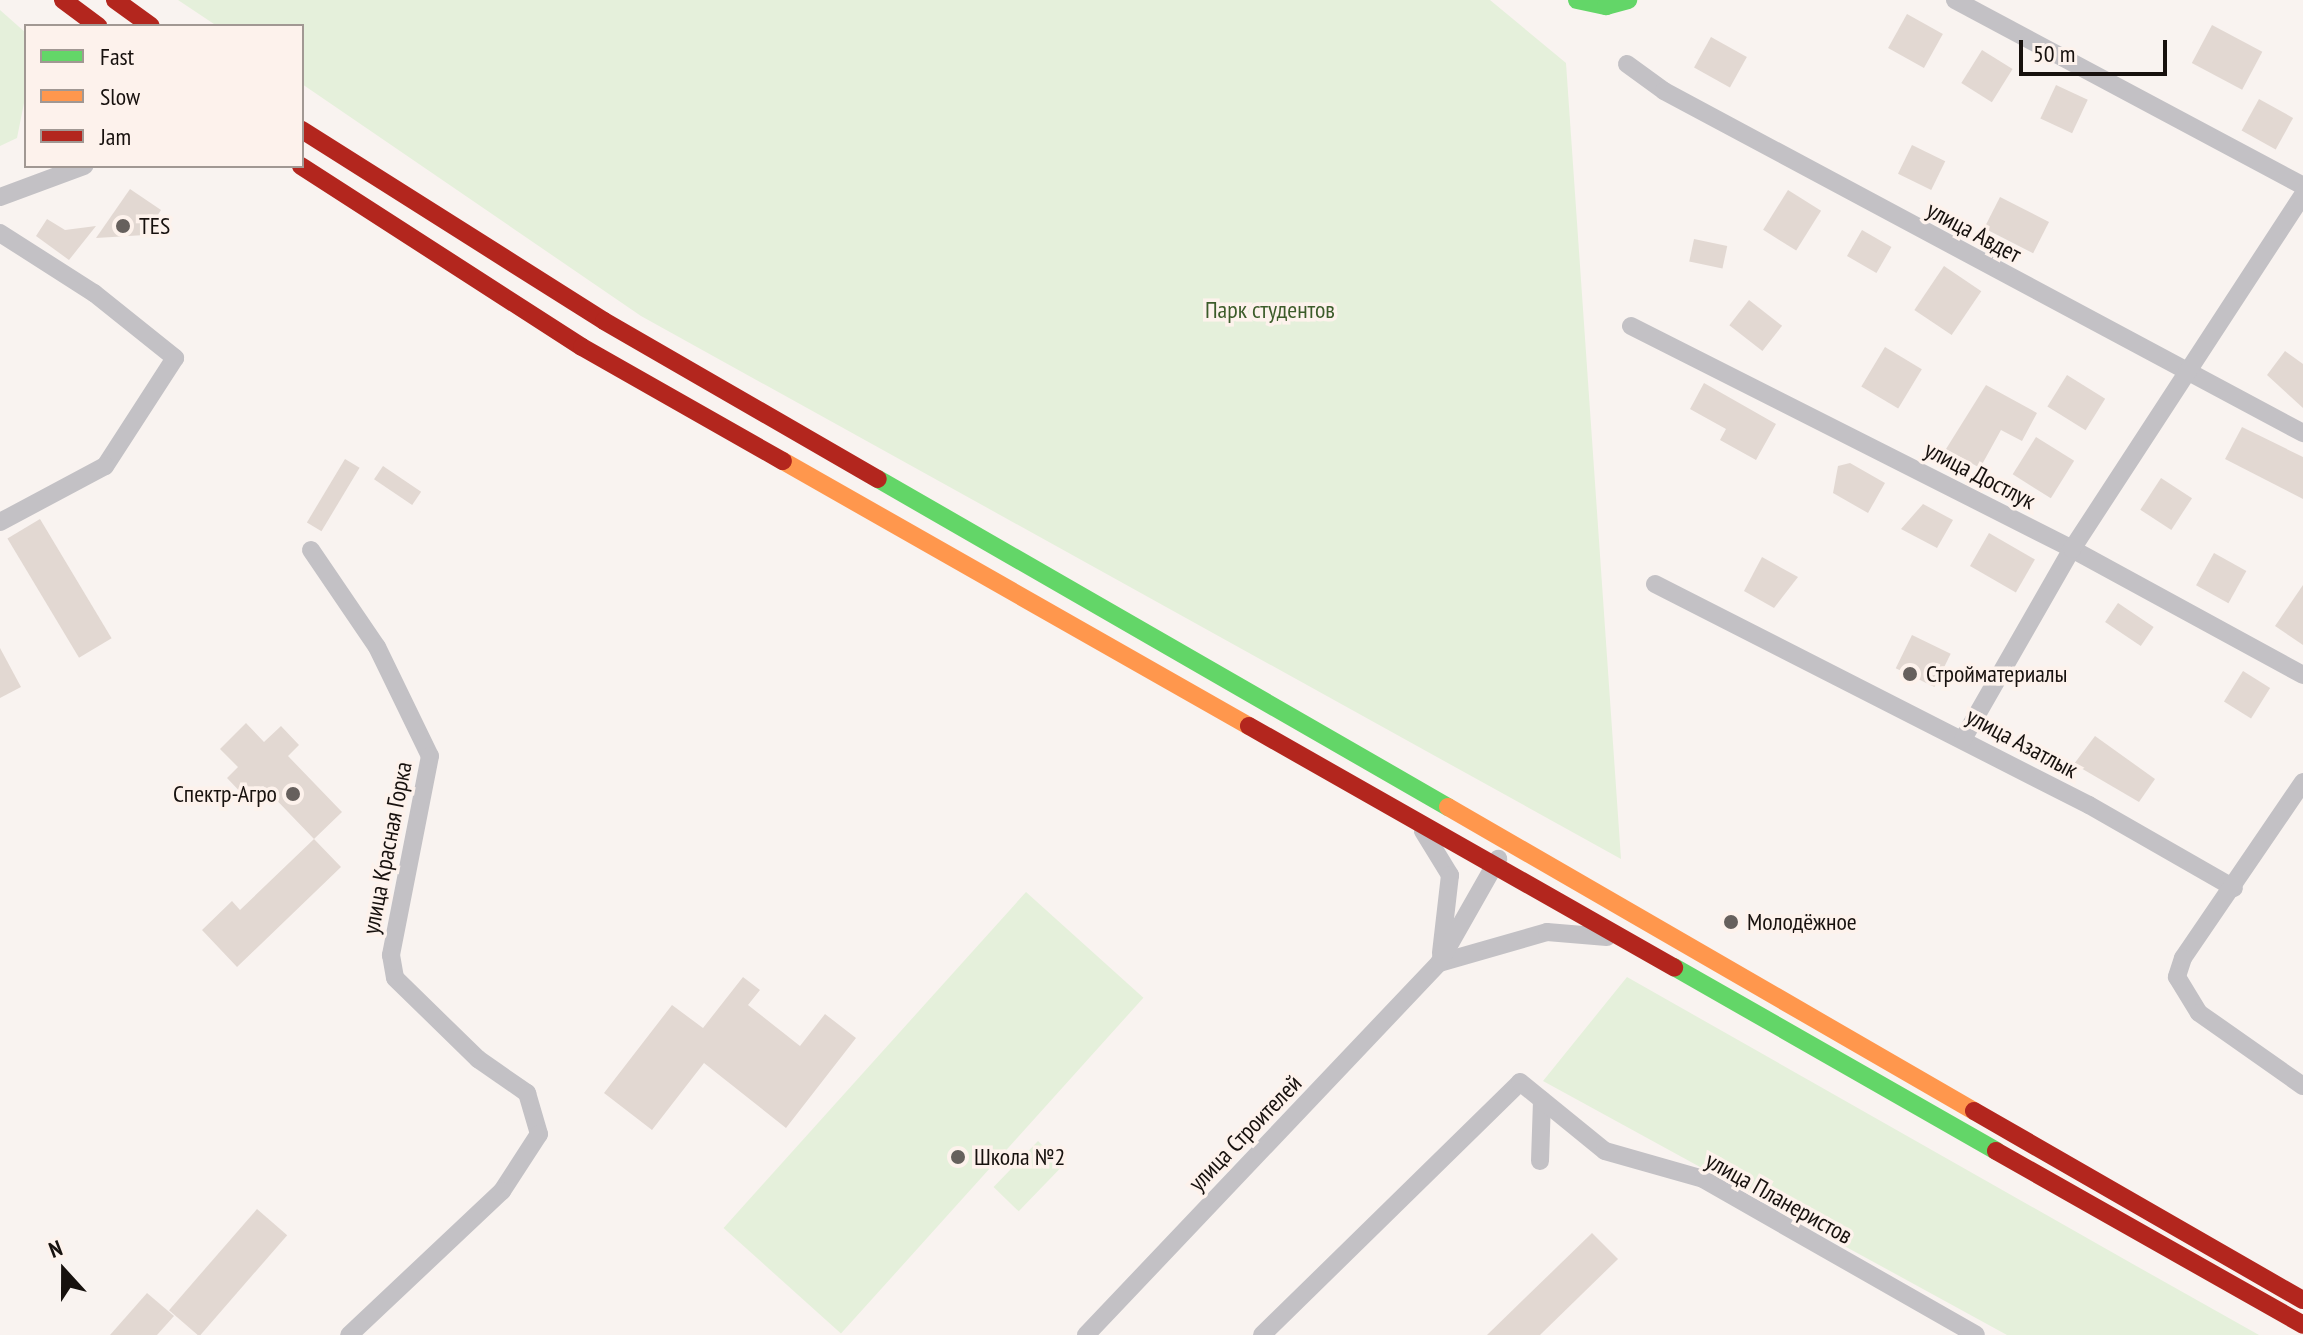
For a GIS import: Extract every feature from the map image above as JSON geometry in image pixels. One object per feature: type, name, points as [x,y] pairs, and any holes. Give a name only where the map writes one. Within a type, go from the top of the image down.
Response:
[{"type":"main road","points":[[63,0],[95,24]]},
{"type":"main road","points":[[115,0],[148,24]]},
{"type":"main road","points":[[1578,1],[1628,0]]},
{"type":"main road","points":[[304,131],[604,321],[1506,844],[2303,1300]]},
{"type":"main road","points":[[304,168],[582,347],[1408,815],[1618,939],[2303,1325]]},
{"type":"street","points":[[1955,0],[2303,186]]},
{"type":"street","name":"улица Авдет","points":[[1627,64],[2186,374],[2303,433]]},
{"type":"street","points":[[0,197],[79,168]]},
{"type":"street","points":[[1963,739],[2072,549],[2303,194]]},
{"type":"street","points":[[0,233],[94,293],[175,358],[105,466],[0,522]]},
{"type":"street","name":"улица Достлук","points":[[1631,326],[2072,549],[2303,675]]},
{"type":"street","name":"улица Красная Горка","points":[[311,550],[377,647],[430,756],[391,955],[395,978],[478,1059],[527,1093],[539,1134],[502,1191],[349,1335]]},
{"type":"street","name":"улица Азатлык","points":[[1655,584],[1963,739],[2234,888]]},
{"type":"street","points":[[2303,782],[2234,888],[2183,958],[2177,977],[2199,1013],[2303,1086]]},
{"type":"street","points":[[1408,815],[1437,845],[1450,875],[1439,963],[1547,932],[1618,939]]},
{"type":"street","name":"улица Строителей","points":[[1086,1335],[1439,963],[1506,844]]},
{"type":"street","name":"улица Планеристов","points":[[1262,1335],[1520,1082],[1605,1151],[1703,1179],[1976,1335]]},
{"type":"street","points":[[1540,1161],[1542,1100]]},
{"type":"green space","name":"Парк студентов","points":[[178,0],[1490,0],[1566,63],[1621,859],[641,316],[304,85],[304,24],[214,24]]},
{"type":"green space","points":[[0,10],[24,31],[24,103],[17,138],[0,146]]},
{"type":"green space","points":[[1026,892],[1143,998],[841,1334],[724,1228]]},
{"type":"green space","points":[[1627,977],[2259,1335],[2007,1335],[1543,1081]]},
{"type":"green space","points":[[1038,1141],[1063,1165],[1019,1211],[994,1187]]},
{"type":"building","points":[[1907,14],[1943,34],[1924,68],[1888,48]]},
{"type":"building","points":[[2212,25],[2262,52],[2242,90],[2192,63]]},
{"type":"building","points":[[1711,37],[1747,57],[1730,87],[1694,68]]},
{"type":"building","points":[[1982,50],[2013,69],[1992,102],[1961,83]]},
{"type":"building","points":[[2056,85],[2088,100],[2072,133],[2040,119]]},
{"type":"building","points":[[2259,99],[2293,118],[2276,149],[2242,130]]},
{"type":"building","points":[[1912,145],[1945,161],[1931,190],[1898,174]]},
{"type":"building","points":[[130,189],[161,210],[145,235],[96,238]]},
{"type":"building","points":[[1788,190],[1821,211],[1796,251],[1763,230]]},
{"type":"building","points":[[2000,197],[2049,222],[2033,253],[1984,228]]},
{"type":"building","points":[[47,219],[65,230],[96,226],[69,260],[36,236]]},
{"type":"building","points":[[1862,230],[1891,247],[1876,273],[1847,256]]},
{"type":"building","points":[[1694,239],[1727,246],[1722,269],[1689,261]]},
{"type":"building","points":[[1944,266],[1981,291],[1952,335],[1914,310]]},
{"type":"building","points":[[1749,300],[1782,326],[1762,351],[1729,325]]},
{"type":"building","points":[[1885,347],[1922,369],[1898,409],[1861,386]]},
{"type":"building","points":[[2285,351],[2303,364],[2303,408],[2267,375]]},
{"type":"building","points":[[2067,375],[2105,399],[2086,430],[2047,406]]},
{"type":"building","points":[[1704,383],[1776,424],[1756,460],[1720,440],[1726,429],[1690,409]]},
{"type":"building","points":[[1986,385],[2037,413],[2022,441],[2001,430],[1980,468],[1946,449]]},
{"type":"building","points":[[2242,427],[2303,457],[2303,499],[2225,459]]},
{"type":"building","points":[[2036,437],[2074,461],[2051,498],[2013,474]]},
{"type":"building","points":[[345,459],[360,468],[321,531],[307,522]]},
{"type":"building","points":[[1850,463],[1885,483],[1868,513],[1833,493],[1838,466]]},
{"type":"building","points":[[383,466],[421,492],[412,505],[374,479]]},
{"type":"building","points":[[2161,478],[2192,498],[2171,530],[2140,510]]},
{"type":"building","points":[[1923,504],[1953,520],[1937,548],[1901,529]]},
{"type":"building","points":[[40,519],[112,638],[79,658],[7,539]]},
{"type":"building","points":[[1989,533],[2035,560],[2016,592],[1970,566]]},
{"type":"building","points":[[2214,553],[2246,571],[2228,603],[2196,585]]},
{"type":"building","points":[[1762,557],[1798,577],[1774,608],[1744,591]]},
{"type":"building","points":[[2303,585],[2303,645],[2275,626]]},
{"type":"building","points":[[2118,603],[2154,627],[2141,646],[2105,622]]},
{"type":"building","points":[[1912,635],[1951,654],[1934,687],[1896,668]]},
{"type":"building","points":[[0,648],[21,687],[0,698]]},
{"type":"building","points":[[2243,671],[2270,688],[2251,718],[2224,702]]},
{"type":"building","points":[[246,723],[264,742],[281,726],[299,745],[288,756],[342,812],[314,839],[263,786],[248,800],[227,778],[238,767],[220,749]]},
{"type":"building","points":[[2095,736],[2155,779],[2139,802],[2074,764]]},
{"type":"building","points":[[314,839],[341,867],[237,967],[202,930],[232,901],[240,910]]},
{"type":"building","points":[[743,977],[760,990],[748,1005],[800,1046],[825,1014],[856,1038],[786,1128],[704,1063],[652,1130],[604,1093],[672,1005],[703,1028]]},
{"type":"building","points":[[257,1209],[287,1235],[200,1335],[169,1310]]},
{"type":"building","points":[[1592,1233],[1618,1259],[1540,1335],[1487,1335]]},
{"type":"building","points":[[147,1293],[174,1316],[157,1335],[110,1335]]},
{"type":"traffic: fast","points":[[1577,0],[1606,6],[1628,0]]},
{"type":"traffic: fast","points":[[878,479],[1448,807]]},
{"type":"traffic: fast","points":[[1674,967],[1996,1151]]},
{"type":"traffic: slow","points":[[783,461],[1249,726]]},
{"type":"traffic: slow","points":[[1448,807],[1974,1111]]},
{"type":"traffic: jam","points":[[63,0],[95,24]]},
{"type":"traffic: jam","points":[[115,0],[148,24]]},
{"type":"traffic: jam","points":[[304,131],[604,321],[878,479]]},
{"type":"traffic: jam","points":[[304,168],[582,347],[783,461]]},
{"type":"traffic: jam","points":[[1249,726],[1674,967]]},
{"type":"traffic: jam","points":[[1974,1111],[2303,1300]]},
{"type":"traffic: jam","points":[[1996,1151],[2303,1325]]},
{"type":"place","name":"TES","points":[[123,226]]},
{"type":"place","name":"Стройматериалы","points":[[1910,674]]},
{"type":"place","name":"Спектр-Агро","points":[[293,794]]},
{"type":"place","name":"Молодёжное","points":[[1731,922]]},
{"type":"place","name":"Школа №2","points":[[958,1157]]}]
